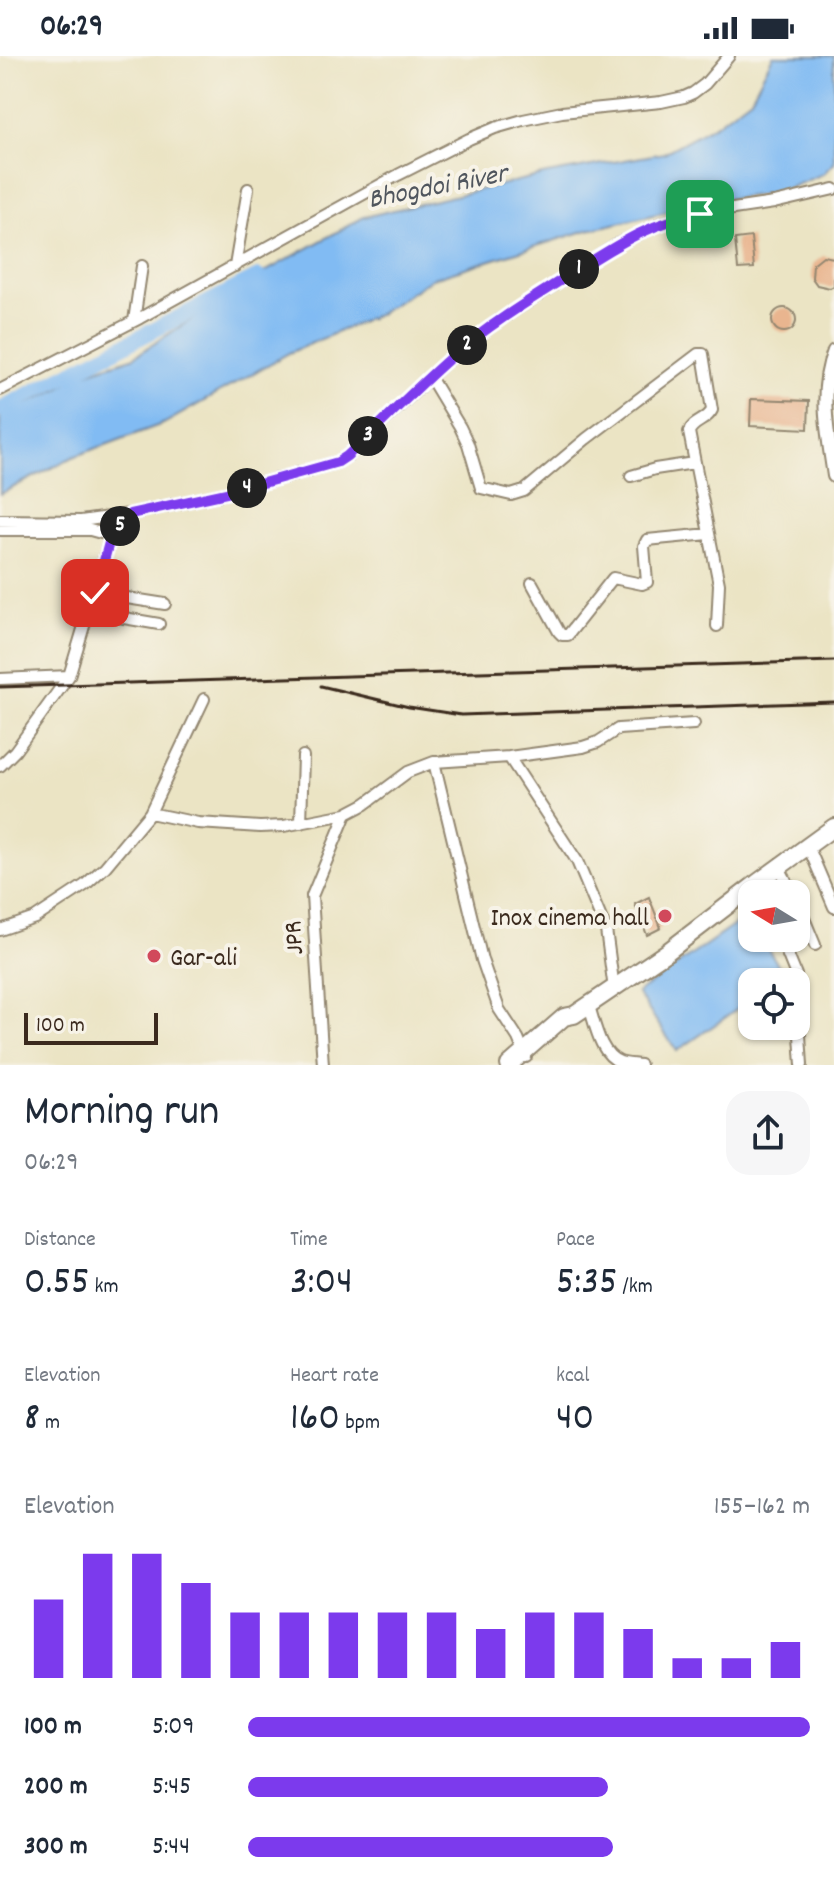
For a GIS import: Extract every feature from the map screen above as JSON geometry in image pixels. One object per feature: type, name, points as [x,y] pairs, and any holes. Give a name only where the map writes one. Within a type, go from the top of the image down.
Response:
[{"type":"highway","points":[[767,880],[779,867],[834,827]]},
{"type":"highway","points":[[519,1061],[564,1017],[614,989],[738,903]]},
{"type":"street","points":[[0,390],[469,139],[495,128],[562,112],[684,97],[705,84],[729,56]]},
{"type":"street","points":[[235,266],[248,189]]},
{"type":"street","points":[[0,520],[81,521],[130,514],[231,492],[338,462],[450,358],[498,321],[618,244],[679,217],[774,203],[834,189]]},
{"type":"street","points":[[134,321],[142,266]]},
{"type":"street","points":[[834,351],[827,371],[825,405],[834,476]]},
{"type":"street","points":[[430,377],[468,444],[481,488],[516,495],[622,410],[698,354],[703,354],[712,410],[689,432],[719,584],[717,626]]},
{"type":"street","points":[[631,476],[694,463]]},
{"type":"street","points":[[0,766],[15,751],[69,676],[112,536],[130,514]]},
{"type":"street","points":[[0,530],[90,530],[112,536]]},
{"type":"street","points":[[532,583],[559,632],[568,635],[613,578],[642,584],[647,582],[644,546],[647,540],[709,534]]},
{"type":"street","points":[[95,593],[165,604]]},
{"type":"street","points":[[89,612],[159,624]]},
{"type":"street","points":[[0,679],[69,676]]},
{"type":"street","points":[[0,930],[35,918],[85,885],[105,867],[150,813],[204,699]]},
{"type":"street","points":[[150,813],[227,825],[275,827],[301,823],[346,814],[408,772],[434,762],[509,757],[589,746],[618,729],[694,724]]},
{"type":"street","points":[[301,823],[303,756]]},
{"type":"street","points":[[509,757],[577,861],[606,930],[614,989]]},
{"type":"street","points":[[434,762],[482,960],[499,1009],[518,1038],[519,1061]]},
{"type":"street","name":"JPR","points":[[323,1065],[312,896],[346,814]]},
{"type":"street","points":[[808,846],[834,907]]},
{"type":"street","points":[[779,867],[786,880]]},
{"type":"street","points":[[810,933],[815,945]]},
{"type":"street","points":[[787,952],[796,975],[802,1065]]},
{"type":"street","points":[[581,1010],[609,1055],[619,1062],[640,1065]]},
{"type":"water","points":[[773,56],[834,56],[834,163],[823,174],[779,192],[714,201],[588,230],[433,278],[377,315],[289,353],[165,423],[73,457],[0,494],[0,412],[56,390],[78,375],[132,358],[259,275],[364,217],[547,174],[664,153],[715,125],[751,98]]},
{"type":"water","points":[[738,923],[738,952],[770,952],[781,968],[738,968],[738,1009],[677,1051],[637,993]]},
{"type":"building","points":[[751,237],[754,268],[738,269],[735,239]]},
{"type":"building","points":[[823,256],[834,258],[834,286],[830,288],[817,285],[812,278],[813,264]]},
{"type":"building","points":[[784,308],[793,311],[796,320],[793,329],[784,332],[775,329],[772,320],[775,311]]},
{"type":"building","points":[[751,399],[809,401],[808,429],[750,426]]},
{"type":"building","points":[[649,897],[661,928],[647,935],[635,904]]},
{"type":"waterway","name":"Bhogdoi River","points":[[0,409],[258,277]]},
{"type":"railway","points":[[0,687],[834,661]]},
{"type":"railway","points":[[321,686],[409,707],[461,715],[834,702]]},
{"type":"place","name":"Inox cinema hall","points":[[665,916]]},
{"type":"place","name":"Gar-ali","points":[[154,956]]},
{"type":"route","points":[[95,593],[110,539],[130,514],[231,492],[338,462],[450,358],[498,321],[642,231],[679,217],[700,214]]}]
